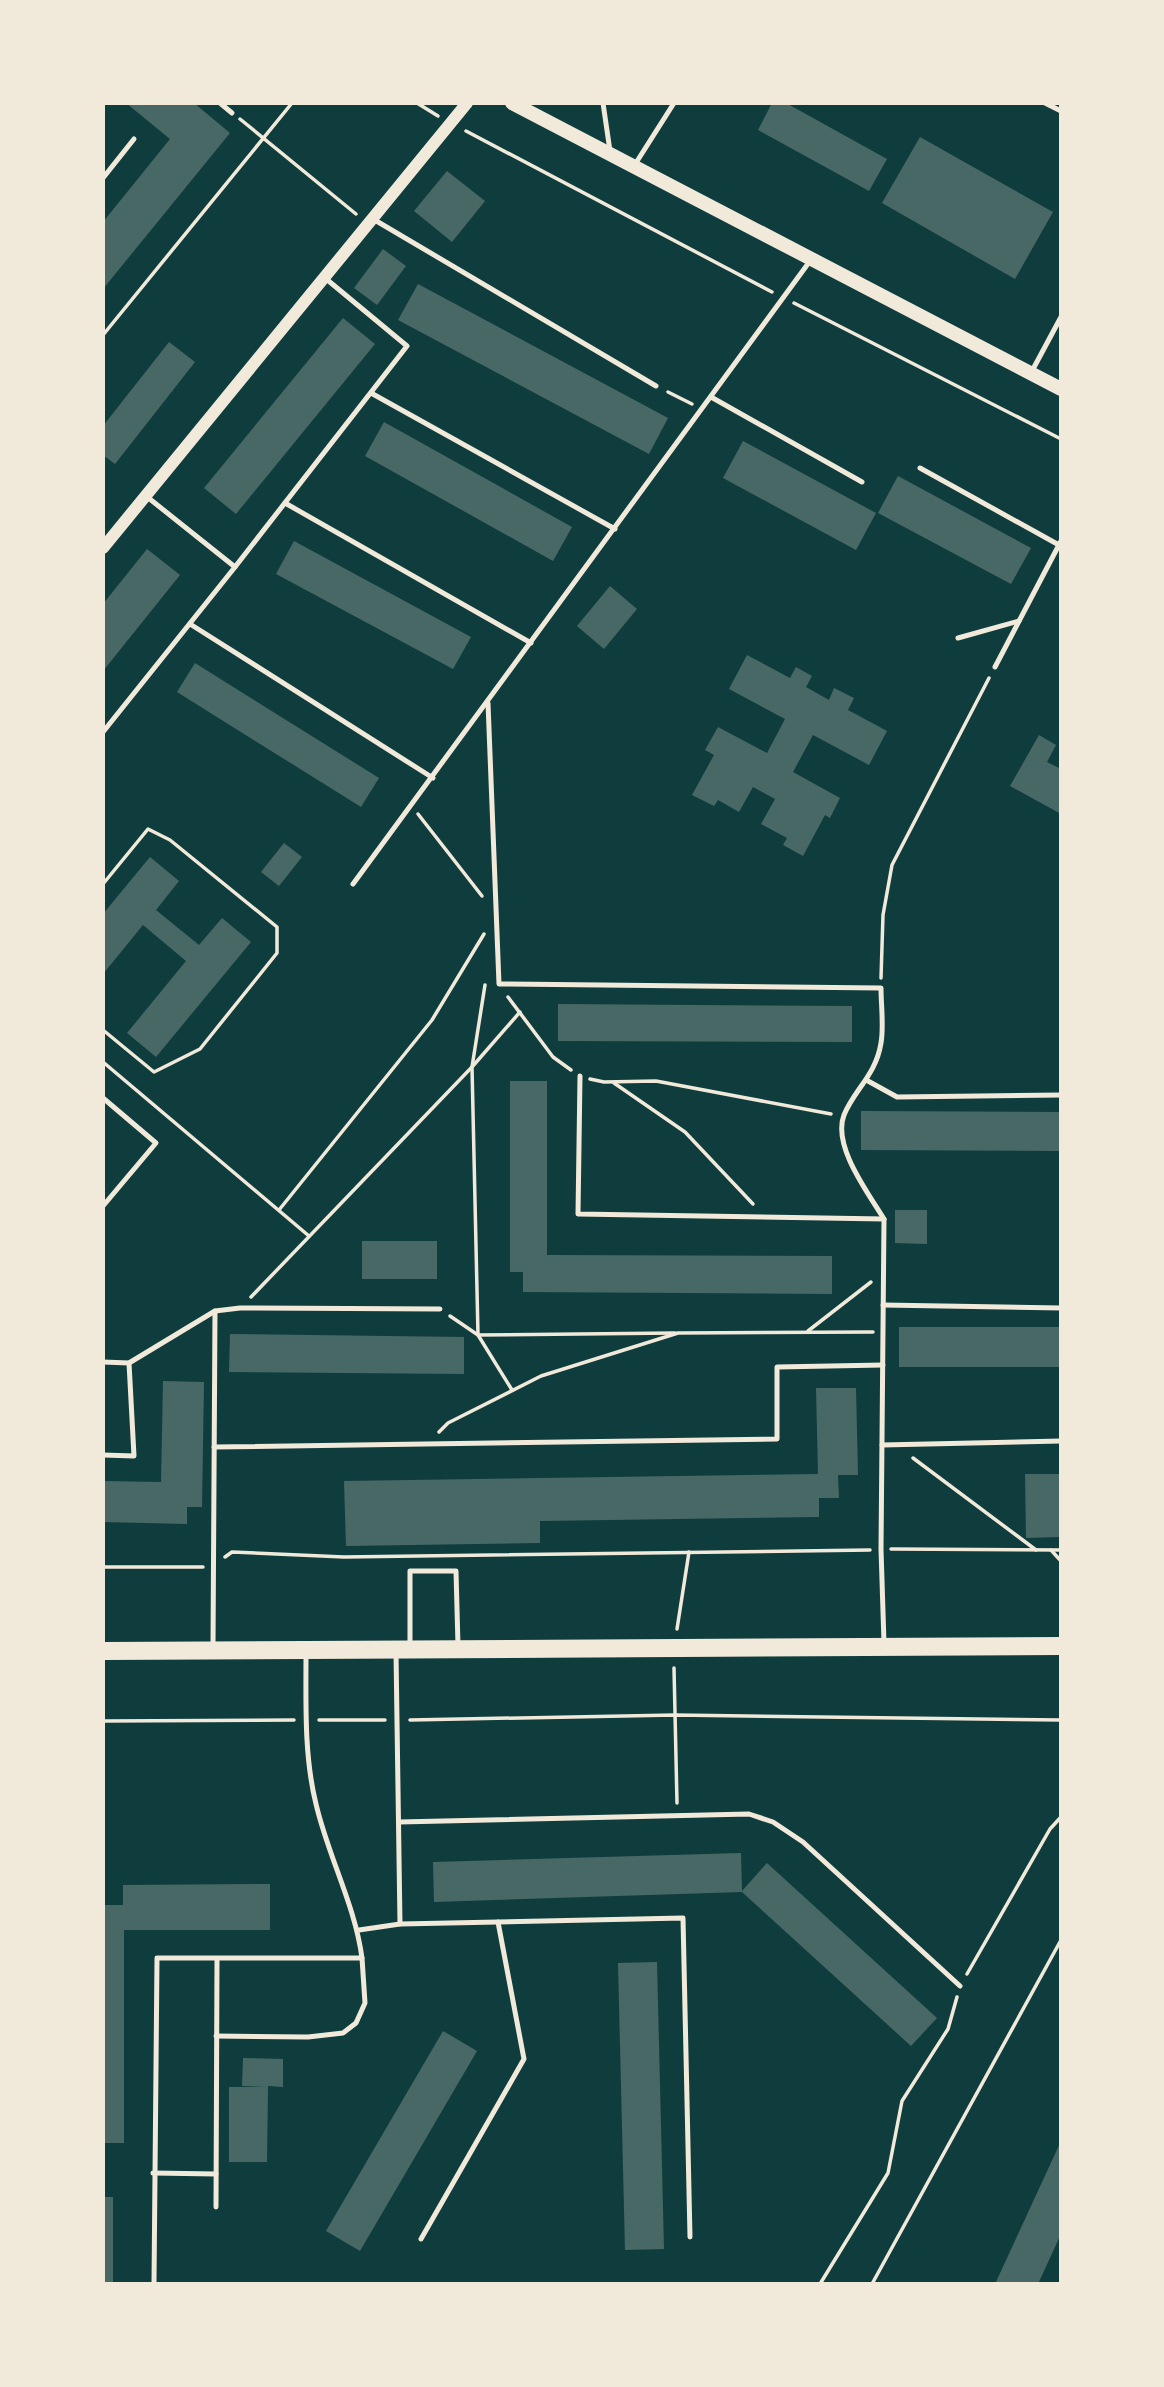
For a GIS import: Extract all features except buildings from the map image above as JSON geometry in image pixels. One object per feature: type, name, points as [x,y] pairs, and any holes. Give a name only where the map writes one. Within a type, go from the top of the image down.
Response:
[{"type":"main road","points":[[512,103],[1061,389]]},
{"type":"main road","points":[[103,1651],[1061,1646]]},
{"type":"street","points":[[106,541],[146,496],[467,103]]},
{"type":"lane","points":[[220,103],[232,113]]},
{"type":"lane","points":[[603,103],[610,154]]},
{"type":"lane","points":[[634,166],[674,103]]},
{"type":"lane","points":[[1045,103],[1061,111]]},
{"type":"lane","points":[[103,178],[134,139]]},
{"type":"lane","points":[[371,221],[656,386]]},
{"type":"lane","points":[[353,884],[812,258]]},
{"type":"lane","points":[[103,732],[407,346],[325,278]]},
{"type":"lane","points":[[1031,373],[1061,317]]},
{"type":"lane","points":[[371,393],[615,529]]},
{"type":"lane","points":[[711,397],[862,482]]},
{"type":"lane","points":[[920,468],[1060,543],[995,667]]},
{"type":"lane","points":[[146,496],[235,567]]},
{"type":"lane","points":[[285,503],[531,643]]},
{"type":"lane","points":[[958,638],[1019,621]]},
{"type":"lane","points":[[190,624],[433,778]]},
{"type":"lane","points":[[488,703],[499,984],[881,988],[881,1043],[868,1081],[843,1116],[845,1149],[857,1175],[884,1219],[881,1549],[884,1647]]},
{"type":"lane","points":[[580,1076],[578,1214],[884,1219]]},
{"type":"lane","points":[[868,1081],[897,1097],[1061,1095]]},
{"type":"lane","points":[[103,1098],[156,1143],[103,1206]]},
{"type":"lane","points":[[883,1305],[1061,1308]]},
{"type":"lane","points":[[103,1362],[129,1363],[215,1311],[240,1308],[440,1309]]},
{"type":"lane","points":[[213,1651],[215,1311]]},
{"type":"lane","points":[[103,1455],[134,1456],[129,1363]]},
{"type":"lane","points":[[214,1447],[777,1439],[777,1367],[883,1366]]},
{"type":"lane","points":[[882,1445],[1061,1441]]},
{"type":"lane","points":[[400,1924],[398,1720],[410,1571],[456,1571],[458,1649]]},
{"type":"lane","points":[[216,2036],[308,2037],[343,2033],[356,2023],[365,2003],[359,1930],[330,1857],[315,1800],[306,1720],[306,1650]]},
{"type":"lane","points":[[399,1822],[749,1814],[773,1822],[803,1842],[960,1986]]},
{"type":"lane","points":[[359,1930],[400,1924],[683,1918],[690,2238]]},
{"type":"lane","points":[[421,2239],[524,2059],[498,1922]]},
{"type":"lane","points":[[154,2284],[157,1958],[362,1958]]},
{"type":"lane","points":[[215,2207],[217,1959]]},
{"type":"lane","points":[[153,2173],[216,2174]]},
{"type":"path","points":[[103,335],[292,103]]},
{"type":"path","points":[[417,103],[783,298],[1061,439]]},
{"type":"path","points":[[232,113],[262,139],[371,221]]},
{"type":"path","points":[[656,386],[702,409]]},
{"type":"path","points":[[881,988],[883,915],[892,865],[995,667]]},
{"type":"path","points":[[279,1210],[432,1020],[496,914],[412,807]]},
{"type":"path","points":[[103,884],[148,829],[170,840],[277,927],[277,953],[200,1049],[154,1072],[103,1030]]},
{"type":"path","points":[[478,1335],[472,1067],[486,977]]},
{"type":"path","points":[[499,984],[553,1057],[580,1076],[613,1082],[656,1081],[843,1116]]},
{"type":"path","points":[[240,1308],[472,1067],[520,1012]]},
{"type":"path","points":[[103,1062],[309,1236]]},
{"type":"path","points":[[613,1082],[685,1132],[766,1217]]},
{"type":"path","points":[[806,1332],[884,1272]]},
{"type":"path","points":[[440,1309],[478,1335],[512,1390]]},
{"type":"path","points":[[478,1335],[883,1332]]},
{"type":"path","points":[[425,1445],[449,1423],[541,1376],[678,1333]]},
{"type":"path","points":[[899,1445],[917,1462],[1036,1550]]},
{"type":"path","points":[[103,1567],[214,1565],[232,1552],[344,1557],[881,1549],[1061,1550]]},
{"type":"path","points":[[1051,1550],[1061,1561]]},
{"type":"path","points":[[677,1816],[673,1648],[690,1552]]},
{"type":"path","points":[[103,1721],[676,1716],[1061,1720]]},
{"type":"path","points":[[820,2284],[888,2173],[902,2101],[948,2029],[960,1986],[1050,1829],[1061,1817]]},
{"type":"path","points":[[872,2284],[1061,1940]]}]
